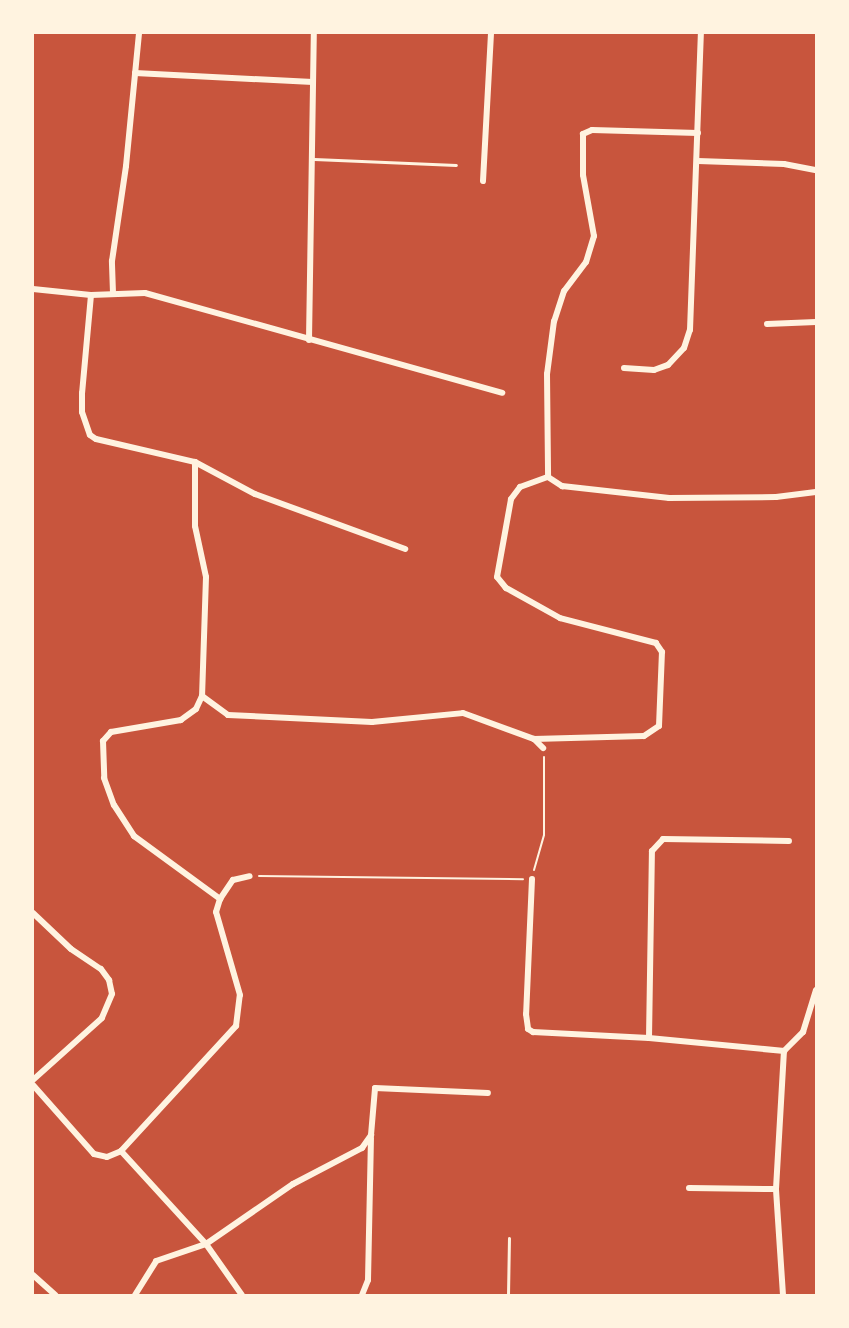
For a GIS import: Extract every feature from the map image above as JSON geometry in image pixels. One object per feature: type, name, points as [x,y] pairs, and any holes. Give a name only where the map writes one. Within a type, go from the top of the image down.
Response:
[{"type":"street","points":[[113,293],[112,261],[139,33]]},
{"type":"street","points":[[309,340],[314,33]]},
{"type":"street","points":[[483,181],[491,33]]},
{"type":"street","points":[[624,368],[654,370],[668,365],[687,339],[698,161],[701,33]]},
{"type":"street","points":[[135,73],[313,82]]},
{"type":"street","points":[[548,477],[547,374],[554,321],[564,291],[590,254],[594,236],[583,175],[583,134],[592,130],[698,133]]},
{"type":"street","points":[[698,161],[784,164],[816,170]]},
{"type":"street","points":[[33,289],[91,295],[145,293],[502,393]]},
{"type":"street","points":[[91,295],[82,412],[90,435],[96,439],[195,462],[255,494],[405,549]]},
{"type":"street","points":[[767,324],[816,322]]},
{"type":"street","points":[[195,462],[195,526],[206,577],[202,696],[196,709],[182,720],[111,732],[103,741],[104,778],[114,805],[134,836],[220,899]]},
{"type":"street","points":[[548,477],[562,486],[669,498],[776,497],[816,492]]},
{"type":"street","points":[[202,696],[228,715],[372,722],[463,713],[534,739],[644,736],[659,726],[662,652],[656,643],[560,618],[506,588],[497,577],[511,499],[520,487],[548,477]]},
{"type":"street","points":[[534,739],[543,748]]},
{"type":"street","points":[[649,1038],[652,851],[663,839],[789,841]]},
{"type":"street","points":[[33,1085],[94,1154],[107,1157],[121,1151],[236,1026],[240,995],[228,947],[216,924],[220,899],[234,880],[250,876]]},
{"type":"street","points":[[531,879],[528,1029],[539,1034],[649,1038],[784,1052]]},
{"type":"street","points":[[33,913],[70,950],[101,969],[109,980],[112,994],[102,1018],[33,1080]]},
{"type":"street","points":[[783,1295],[776,1189],[784,1052],[803,1032],[816,990]]},
{"type":"street","points":[[362,1295],[368,1281],[371,1135],[375,1088],[488,1093]]},
{"type":"street","points":[[135,1295],[156,1262],[206,1244],[293,1184],[362,1148],[371,1135]]},
{"type":"street","points":[[121,1151],[206,1244],[242,1295]]},
{"type":"street","points":[[688,1188],[776,1189]]},
{"type":"street","points":[[33,1275],[55,1295]]},
{"type":"lane","points":[[312,158],[456,165]]},
{"type":"lane","points":[[508,1295],[509,1238]]},
{"type":"path","points":[[250,876],[531,879],[544,836],[543,748]]}]
